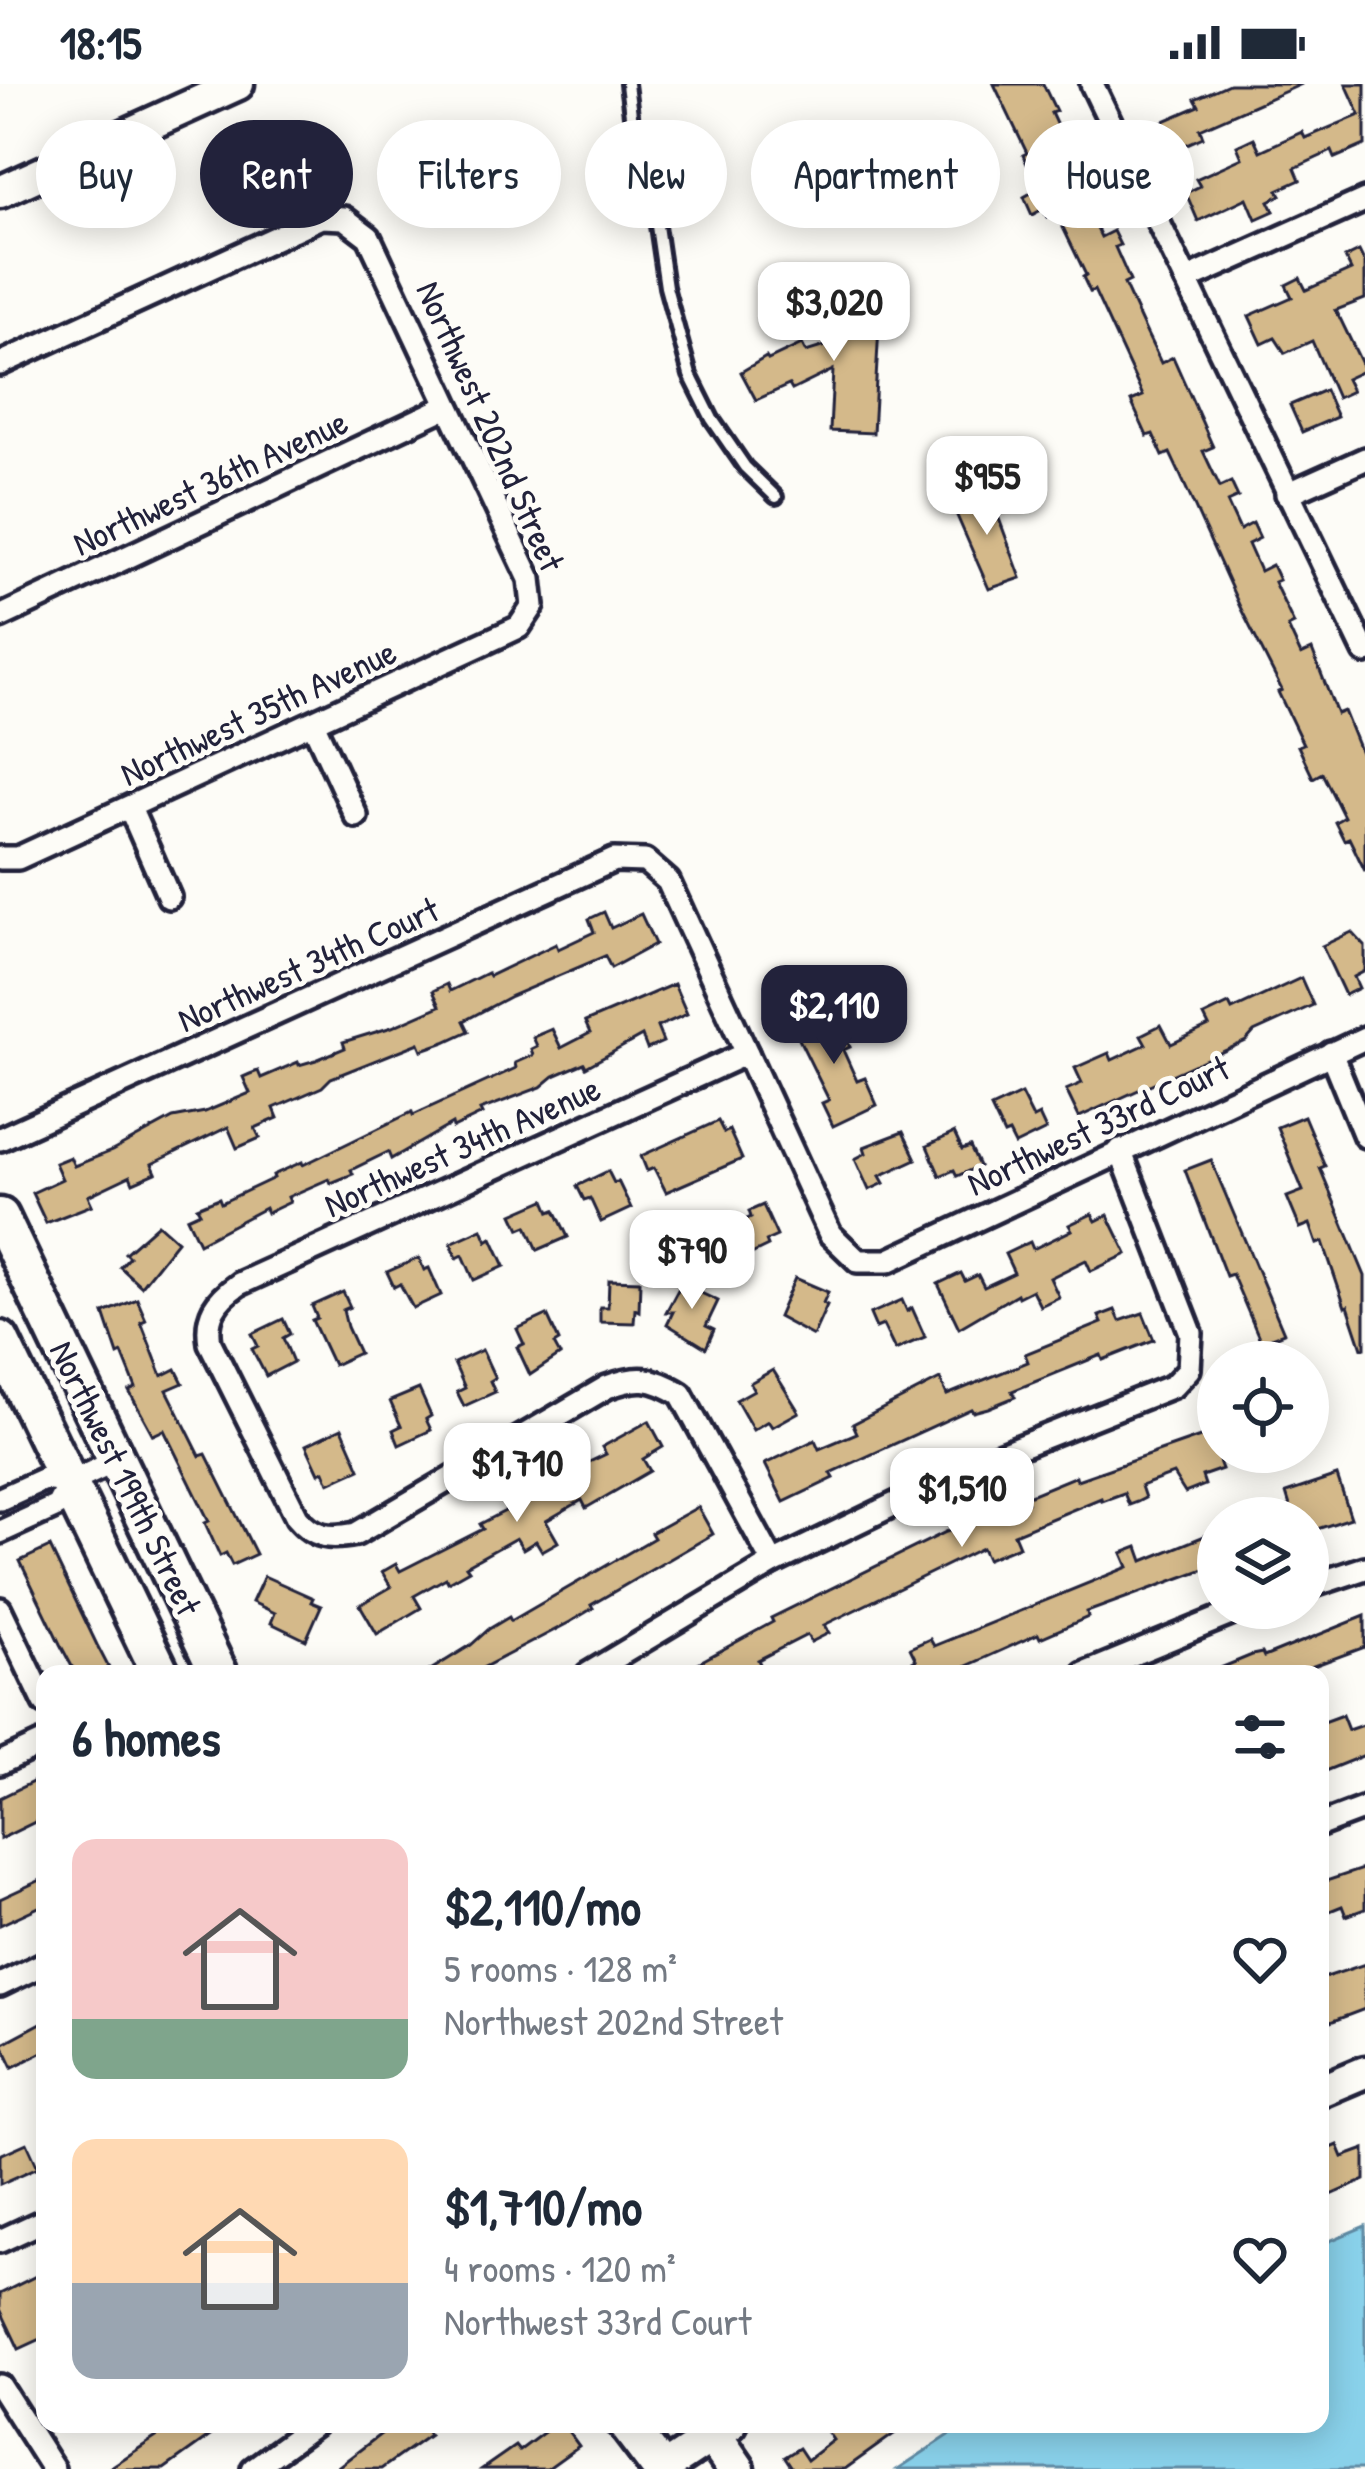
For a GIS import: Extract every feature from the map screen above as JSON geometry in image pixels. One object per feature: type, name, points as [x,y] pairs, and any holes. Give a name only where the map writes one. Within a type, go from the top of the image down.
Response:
[{"type":"main road","points":[[0,192],[238,84]]},
{"type":"main road","name":"Northwest 199th Street","points":[[0,1217],[215,1665]]},
{"type":"main road","name":"Northwest 199th Street","points":[[0,1340],[156,1665]]},
{"type":"main road","points":[[1329,2087],[1365,2072]]},
{"type":"main road","points":[[634,2433],[662,2469],[709,2433]]},
{"type":"main road","points":[[718,2433],[736,2469]]},
{"type":"street","points":[[1097,86],[1365,652]]},
{"type":"street","points":[[1186,280],[1365,200]]},
{"type":"street","name":"Northwest 202nd Street","points":[[0,364],[321,217],[344,218],[369,237],[530,579],[533,606]]},
{"type":"street","name":"Northwest 36th Avenue","points":[[0,617],[448,406]]},
{"type":"street","points":[[1287,494],[1365,460]]},
{"type":"street","name":"Northwest 35th Avenue","points":[[0,858],[18,858],[519,627],[533,606]]},
{"type":"street","points":[[314,723],[356,816]]},
{"type":"street","points":[[130,808],[169,897]]},
{"type":"street","name":"Northwest 34th Court","points":[[0,1138],[614,860],[645,861],[668,881],[747,1053]]},
{"type":"street","name":"Northwest 33rd Court","points":[[747,1053],[830,1234],[858,1261],[888,1261],[1365,1038]]},
{"type":"street","name":"Northwest 34th Avenue","points":[[747,1053],[239,1284],[222,1295],[207,1325],[210,1343],[297,1517],[309,1532],[356,1534],[607,1387],[633,1377],[657,1379],[681,1394],[773,1563]]},
{"type":"street","points":[[1331,1054],[1365,1136]]},
{"type":"street","points":[[603,1665],[773,1563],[986,1460],[1173,1386],[1189,1369],[1191,1333],[1120,1150]]},
{"type":"street","points":[[0,1499],[44,1479],[69,1483],[118,1460]]},
{"type":"street","points":[[0,1532],[57,1506],[69,1483]]},
{"type":"street","points":[[1329,1580],[1365,1568]]},
{"type":"street","points":[[0,1610],[36,1684]]},
{"type":"street","points":[[1106,1665],[1197,1628]]},
{"type":"street","points":[[0,1763],[36,1746]]},
{"type":"street","points":[[1329,1822],[1365,1808]]},
{"type":"street","points":[[0,1984],[36,1967]]},
{"type":"street","points":[[0,2241],[36,2224]]},
{"type":"street","points":[[0,2386],[52,2469]]},
{"type":"street","points":[[253,2469],[303,2433]]},
{"type":"lane","points":[[627,84],[637,160],[656,212],[666,286],[690,375],[734,451],[776,497]]},
{"type":"water","points":[[1365,2226],[1365,2469],[898,2469],[952,2433],[1329,2433],[1329,2241]]},
{"type":"building","points":[[994,84],[1043,84],[1056,111],[1051,113],[1054,120],[1024,120],[1024,147]]},
{"type":"building","points":[[1229,84],[1302,84],[1200,129],[1203,137],[1194,141],[1194,120],[1166,120],[1199,106],[1195,99]]},
{"type":"building","points":[[1346,84],[1365,84],[1365,145],[1335,158],[1332,151],[1295,168],[1300,180],[1278,190],[1281,195],[1269,201],[1274,211],[1256,219],[1247,198],[1198,221],[1194,189],[1200,186],[1196,179],[1242,158],[1237,146],[1254,138],[1260,151],[1302,132],[1305,138],[1360,115]]},
{"type":"building","points":[[1063,228],[1097,228],[1101,237],[1113,231],[1130,281],[1124,284],[1147,334],[1161,363],[1173,357],[1213,447],[1203,451],[1220,487],[1231,482],[1238,497],[1227,502],[1240,530],[1253,523],[1260,538],[1248,544],[1260,571],[1272,565],[1279,580],[1274,582],[1294,624],[1288,627],[1301,655],[1312,650],[1337,714],[1344,711],[1365,763],[1365,871],[1335,822],[1344,817],[1322,773],[1313,778],[1298,746],[1303,744],[1278,692],[1282,690],[1170,453],[1163,456],[1153,434],[1147,436],[1131,401],[1143,396],[1094,290],[1090,292]]},
{"type":"building","points":[[1359,251],[1365,263],[1365,299],[1336,310],[1365,370],[1346,379],[1352,391],[1337,398],[1312,341],[1285,353],[1275,338],[1262,344],[1249,316],[1292,297],[1286,285],[1300,278],[1306,290],[1351,270],[1345,258]]},
{"type":"building","points":[[838,289],[881,291],[873,433],[830,431],[833,370],[792,390],[789,385],[756,400],[741,372],[802,344],[806,352],[835,343]]},
{"type":"building","points":[[1325,390],[1337,417],[1302,432],[1290,405]]},
{"type":"building","points":[[988,489],[1021,578],[989,589],[951,502]]},
{"type":"building","points":[[604,912],[611,928],[641,914],[655,944],[611,968],[605,956],[511,996],[464,1021],[469,1031],[445,1042],[422,1050],[419,1043],[331,1078],[322,1087],[274,1108],[278,1118],[255,1128],[260,1138],[237,1148],[228,1127],[152,1164],[156,1173],[133,1183],[130,1176],[88,1196],[92,1205],[46,1223],[32,1193],[62,1179],[55,1163],[70,1157],[74,1166],[173,1118],[205,1112],[250,1093],[243,1077],[258,1071],[261,1078],[298,1062],[316,1060],[345,1048],[343,1042],[440,1006],[433,991],[447,984],[450,991],[556,944],[558,949],[594,932],[589,919]]},
{"type":"building","points":[[1352,932],[1365,946],[1365,971],[1354,977],[1359,988],[1345,995],[1322,946]]},
{"type":"building","points":[[1301,978],[1313,1005],[1079,1117],[1066,1090],[1082,1083],[1075,1068],[1109,1053],[1112,1060],[1146,1044],[1141,1035],[1161,1025],[1171,1044],[1209,1026],[1204,1016],[1229,1004],[1232,1010]]},
{"type":"building","points":[[674,984],[687,1014],[657,1027],[663,1042],[647,1049],[642,1036],[586,1067],[584,1063],[541,1087],[480,1110],[482,1114],[453,1128],[452,1124],[391,1159],[388,1152],[351,1170],[353,1174],[288,1197],[290,1202],[267,1213],[265,1208],[199,1243],[187,1218],[200,1212],[197,1207],[219,1198],[221,1203],[273,1175],[516,1068],[515,1063],[533,1055],[531,1049],[537,1046],[533,1037],[552,1029],[561,1048],[590,1033],[585,1022]]},
{"type":"building","points":[[831,1006],[850,1047],[843,1050],[857,1081],[865,1078],[877,1105],[833,1126],[822,1103],[829,1100],[794,1029],[805,1024],[803,1018]]},
{"type":"building","points":[[1021,1094],[1033,1118],[1039,1115],[1046,1130],[1015,1145],[1009,1133],[1004,1135],[991,1108]]},
{"type":"building","points":[[1304,1116],[1365,1276],[1365,1348],[1323,1242],[1317,1244],[1310,1224],[1300,1228],[1287,1197],[1303,1191],[1277,1127]]},
{"type":"building","points":[[718,1121],[724,1133],[729,1130],[742,1159],[666,1192],[654,1168],[647,1171],[641,1156]]},
{"type":"building","points":[[903,1132],[916,1159],[880,1176],[884,1183],[869,1190],[855,1159],[866,1153],[864,1147]]},
{"type":"building","points":[[954,1133],[962,1150],[970,1147],[979,1166],[957,1176],[954,1170],[940,1176],[927,1146]]},
{"type":"building","points":[[1211,1160],[1284,1333],[1261,1341],[1232,1274],[1226,1276],[1185,1170]]},
{"type":"building","points":[[608,1171],[631,1208],[601,1222],[590,1198],[584,1200],[577,1186]]},
{"type":"building","points":[[545,1200],[568,1237],[538,1250],[527,1226],[520,1229],[513,1214]]},
{"type":"building","points":[[763,1205],[777,1236],[741,1259],[727,1229]]},
{"type":"building","points":[[1092,1214],[1096,1221],[1108,1215],[1127,1254],[1091,1271],[1086,1260],[1050,1278],[1059,1297],[1040,1306],[1032,1290],[1017,1294],[959,1328],[938,1284],[961,1273],[965,1281],[978,1275],[984,1287],[1014,1273],[1005,1254],[1030,1242],[1033,1249]]},
{"type":"building","points":[[158,1224],[177,1241],[141,1286],[120,1267],[129,1257],[125,1253]]},
{"type":"building","points":[[482,1229],[487,1241],[492,1238],[505,1266],[474,1280],[463,1255],[457,1258],[451,1243]]},
{"type":"building","points":[[419,1258],[441,1295],[413,1308],[387,1272]]},
{"type":"building","points":[[686,1275],[703,1283],[699,1292],[718,1301],[706,1326],[714,1330],[706,1348],[667,1324],[673,1312],[666,1312]]},
{"type":"building","points":[[795,1278],[828,1292],[813,1336],[778,1317]]},
{"type":"building","points":[[609,1280],[640,1281],[634,1323],[600,1322],[600,1307],[608,1307]]},
{"type":"building","points":[[343,1292],[350,1307],[343,1310],[347,1327],[359,1353],[333,1365],[312,1320],[317,1318],[312,1306]]},
{"type":"building","points":[[137,1299],[162,1376],[176,1369],[183,1383],[167,1390],[200,1456],[206,1454],[256,1554],[232,1565],[226,1553],[220,1556],[205,1523],[209,1521],[164,1430],[153,1435],[129,1391],[136,1388],[122,1353],[118,1355],[104,1313]]},
{"type":"building","points":[[902,1300],[907,1311],[912,1308],[925,1337],[895,1350],[883,1325],[876,1328],[870,1314]]},
{"type":"building","points":[[1115,1310],[1120,1321],[1143,1313],[1154,1340],[1103,1360],[1101,1355],[1012,1391],[1015,1397],[971,1409],[831,1473],[834,1478],[784,1502],[765,1464],[815,1440],[819,1449],[857,1433],[853,1424],[940,1379],[947,1395],[1028,1362],[1025,1354],[1102,1323],[1099,1316]]},
{"type":"building","points":[[547,1315],[560,1355],[530,1375],[517,1347],[524,1344],[517,1329]]},
{"type":"building","points":[[283,1319],[290,1334],[283,1338],[293,1362],[266,1376],[252,1349],[258,1346],[252,1334]]},
{"type":"building","points":[[482,1350],[495,1378],[490,1381],[495,1392],[464,1406],[457,1392],[465,1388],[454,1363]]},
{"type":"building","points":[[773,1370],[799,1412],[772,1427],[768,1421],[753,1430],[736,1400],[754,1390],[750,1383]]},
{"type":"building","points":[[419,1389],[431,1416],[426,1419],[431,1430],[399,1445],[393,1430],[401,1426],[390,1401]]},
{"type":"building","points":[[649,1421],[663,1447],[643,1459],[650,1471],[586,1508],[582,1500],[546,1521],[558,1542],[542,1551],[536,1541],[523,1549],[516,1538],[466,1566],[469,1570],[448,1582],[446,1578],[414,1596],[421,1608],[377,1634],[360,1605],[391,1587],[382,1572],[396,1564],[400,1571],[483,1529],[480,1524],[546,1490],[543,1484],[606,1454],[602,1447]]},
{"type":"building","points":[[342,1428],[360,1469],[329,1483],[306,1445]]},
{"type":"building","points":[[1197,1438],[1197,1473],[1211,1473],[1202,1476],[1205,1485],[1185,1493],[1173,1474],[1141,1486],[1145,1498],[1137,1502],[1129,1505],[1124,1493],[1101,1498],[1014,1534],[1019,1546],[987,1559],[982,1548],[824,1625],[829,1633],[811,1642],[807,1635],[758,1660],[760,1665],[694,1665],[773,1622],[771,1618],[946,1532],[1027,1502],[1025,1497],[1076,1476],[1077,1480]]},
{"type":"building","points":[[1337,1476],[1351,1518],[1329,1525],[1329,1497],[1287,1497],[1286,1493]]},
{"type":"building","points":[[698,1507],[713,1534],[570,1622],[488,1665],[439,1665],[509,1617],[511,1621],[654,1538],[651,1533]]},
{"type":"building","points":[[1197,1539],[1197,1572],[1087,1612],[1088,1617],[969,1665],[906,1665],[916,1660],[910,1648],[930,1639],[934,1646],[1128,1567],[1122,1553],[1138,1547],[1143,1561]]},
{"type":"building","points":[[50,1547],[108,1665],[71,1665],[20,1561]]},
{"type":"building","points":[[264,1576],[321,1606],[306,1640],[271,1623],[275,1613],[252,1602]]},
{"type":"building","points":[[1365,1616],[1365,1647],[1316,1665],[1228,1665],[1252,1655],[1262,1653],[1264,1657]]},
{"type":"building","points":[[1342,1715],[1348,1730],[1365,1724],[1365,1755],[1329,1769],[1329,1720]]},
{"type":"building","points":[[36,1780],[36,1821],[0,1839],[0,1798]]},
{"type":"building","points":[[1365,1868],[1365,1909],[1346,1916],[1342,1906],[1329,1911],[1329,1880]]},
{"type":"building","points":[[36,1882],[36,1908],[0,1925],[0,1899]]},
{"type":"building","points":[[1365,1964],[1365,2009],[1329,2022],[1329,1976]]},
{"type":"building","points":[[36,2026],[36,2056],[13,2067],[2,2044]]},
{"type":"building","points":[[27,2143],[36,2168],[0,2184],[0,2155]]},
{"type":"building","points":[[1338,2145],[1343,2157],[1365,2149],[1365,2180],[1329,2196],[1329,2149]]},
{"type":"building","points":[[36,2276],[36,2341],[19,2349],[0,2309],[0,2294]]},
{"type":"building","points":[[162,2433],[214,2433],[164,2469],[108,2469]]},
{"type":"building","points":[[382,2433],[429,2435],[381,2469],[335,2469]]},
{"type":"building","points":[[543,2433],[570,2433],[579,2446],[547,2469],[482,2469],[515,2446],[519,2451]]},
{"type":"building","points":[[828,2433],[895,2433],[845,2469],[793,2469],[785,2457],[799,2448],[807,2460],[833,2440]]}]
